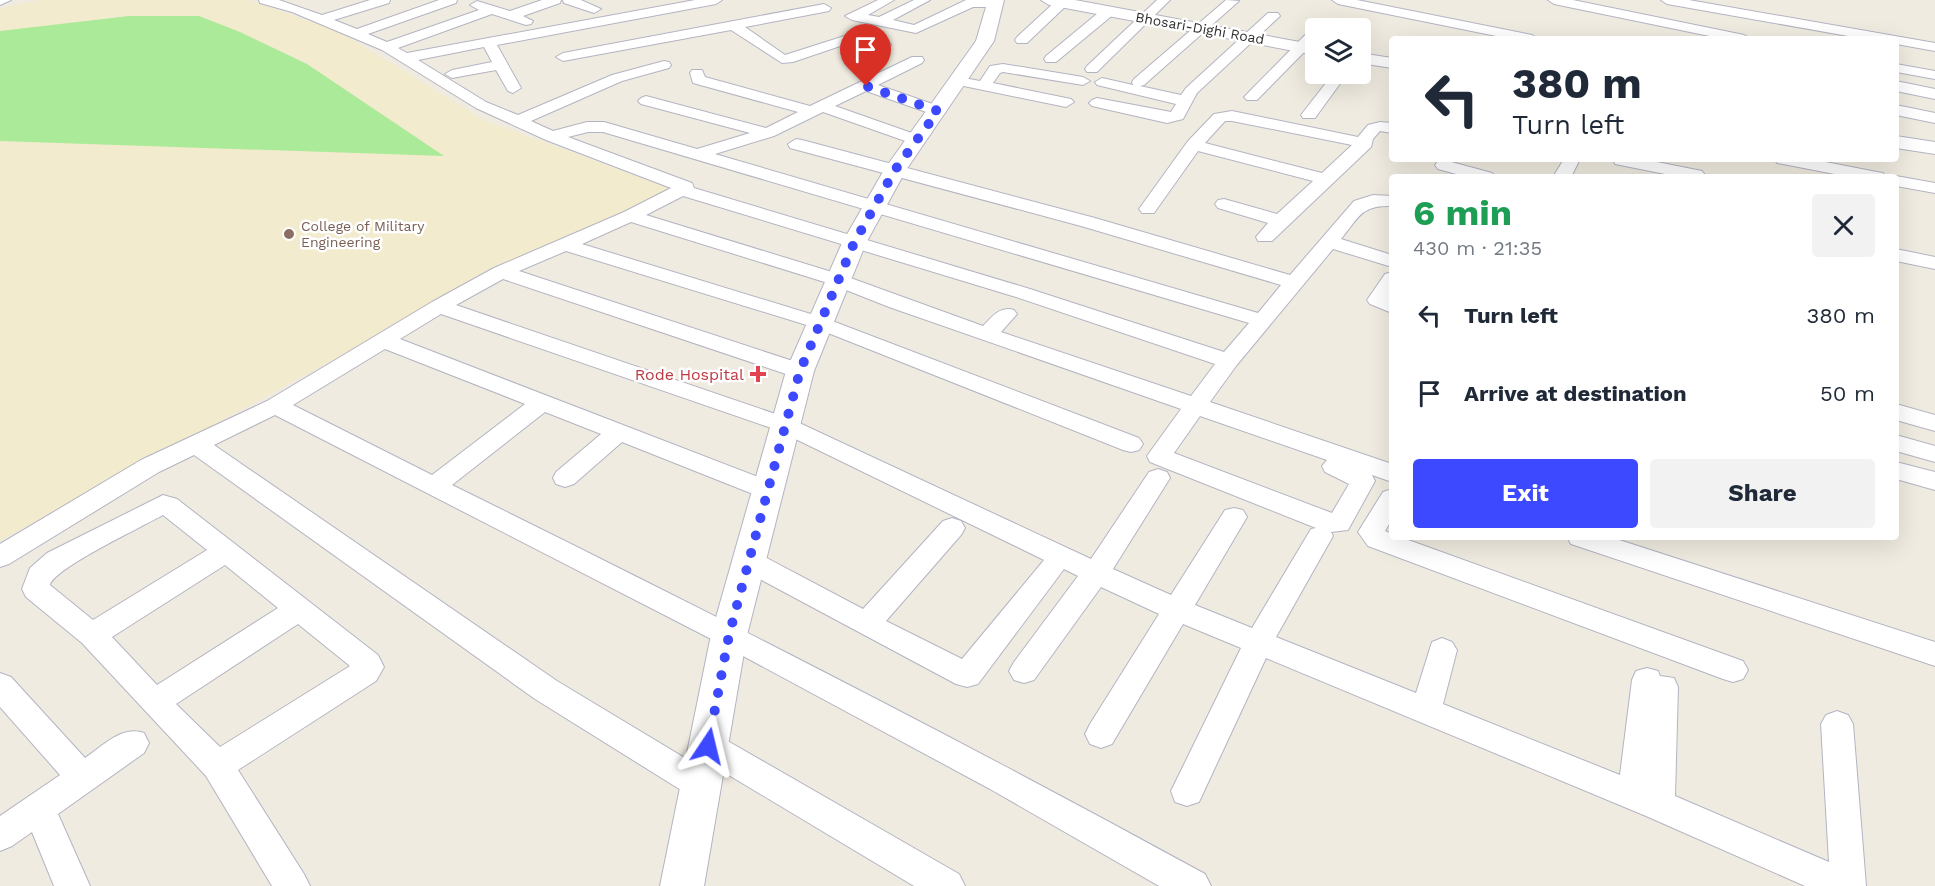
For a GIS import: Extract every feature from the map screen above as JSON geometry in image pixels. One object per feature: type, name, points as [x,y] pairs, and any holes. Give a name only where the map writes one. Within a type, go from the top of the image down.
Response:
[{"type":"street","points":[[0,1],[5,0]]},
{"type":"street","points":[[0,557],[150,466],[274,406],[439,306],[501,272],[630,216],[686,187],[681,183],[552,137],[481,105],[387,47],[297,9],[265,0]]},
{"type":"street","points":[[322,19],[384,0]]},
{"type":"street","points":[[356,34],[451,0]]},
{"type":"street","points":[[509,15],[555,0]]},
{"type":"street","points":[[569,0],[594,9]]},
{"type":"street","points":[[403,58],[716,0]]},
{"type":"street","points":[[798,0],[855,16],[916,29],[971,3],[995,1],[971,83]]},
{"type":"street","points":[[855,16],[888,0]]},
{"type":"street","points":[[881,21],[924,0]]},
{"type":"street","points":[[682,886],[729,635],[767,490],[800,371],[854,243],[895,170],[938,111],[971,83],[995,69],[1003,68],[1087,75],[1164,0]]},
{"type":"street","points":[[1338,0],[1517,36]]},
{"type":"street","points":[[1554,0],[1597,4],[1656,21],[1729,36]]},
{"type":"street","points":[[1656,21],[1669,0],[1872,36]]},
{"type":"street","points":[[1022,40],[1056,1]]},
{"type":"street","name":"Bhosari-Dighi Road","points":[[1056,1],[1097,6],[1146,19],[1305,47]]},
{"type":"street","points":[[1139,82],[1233,1]]},
{"type":"street","points":[[297,9],[316,3]]},
{"type":"street","points":[[387,47],[479,3],[526,21]]},
{"type":"street","points":[[1051,59],[1097,6]]},
{"type":"street","points":[[563,57],[824,8]]},
{"type":"street","points":[[651,12],[678,35]]},
{"type":"street","points":[[1097,103],[1167,118],[1177,116],[1191,91],[1273,16]]},
{"type":"street","points":[[733,25],[782,59],[854,37],[884,45]]},
{"type":"street","points":[[518,121],[661,58],[646,41]]},
{"type":"street","points":[[1899,41],[1935,47]]},
{"type":"street","points":[[488,42],[513,88]]},
{"type":"street","points":[[1252,97],[1305,51]]},
{"type":"street","points":[[696,155],[768,133],[917,60]]},
{"type":"street","points":[[1371,60],[1389,63]]},
{"type":"street","points":[[452,74],[501,65]]},
{"type":"street","points":[[1899,69],[1935,75]]},
{"type":"street","points":[[697,73],[698,80],[819,109],[917,140]]},
{"type":"street","points":[[1102,82],[1185,100]]},
{"type":"street","points":[[971,83],[1066,102]]},
{"type":"street","points":[[1309,115],[1332,84]]},
{"type":"street","points":[[866,86],[938,111]]},
{"type":"street","points":[[1899,87],[1935,94]]},
{"type":"street","points":[[646,101],[768,133]]},
{"type":"street","points":[[1899,111],[1935,118]]},
{"type":"street","points":[[1148,209],[1194,145],[1220,117],[1225,116],[1365,142]]},
{"type":"street","points":[[552,137],[596,126],[1263,321]]},
{"type":"street","points":[[1265,237],[1279,220],[1327,180],[1365,142],[1373,129],[1389,128]]},
{"type":"street","points":[[1899,142],[1935,148]]},
{"type":"street","points":[[796,144],[1088,222],[1296,283]]},
{"type":"street","points":[[1194,145],[1327,180]]},
{"type":"street","points":[[1636,162],[1695,170]]},
{"type":"street","points":[[1799,162],[1861,174]]},
{"type":"street","points":[[1442,167],[1473,174]]},
{"type":"street","points":[[1899,182],[1935,188]]},
{"type":"street","points":[[683,190],[1023,293],[1228,362]]},
{"type":"street","points":[[630,216],[838,280],[987,333],[1193,411],[1350,472],[1363,481],[1339,524],[1330,523],[1159,456],[1193,411],[1228,362],[1360,205],[1373,200],[1389,201]]},
{"type":"street","points":[[1224,204],[1279,220]]},
{"type":"street","points":[[1331,242],[1389,260]]},
{"type":"street","points":[[564,244],[820,323],[1131,444]]},
{"type":"street","points":[[1899,256],[1935,264]]},
{"type":"street","points":[[501,272],[800,371]]},
{"type":"street","points":[[1389,282],[1377,300],[1389,306]]},
{"type":"street","points":[[439,306],[785,425],[1096,573],[1178,609],[1646,801],[1846,886],[1837,724]]},
{"type":"street","points":[[987,333],[1006,314]]},
{"type":"street","points":[[382,340],[767,490]]},
{"type":"street","points":[[434,486],[543,402]]},
{"type":"street","points":[[274,406],[729,635],[1001,779],[1193,886]]},
{"type":"street","points":[[1193,411],[1389,472]]},
{"type":"street","points":[[1899,413],[1935,423]]},
{"type":"street","points":[[565,478],[619,432]]},
{"type":"street","points":[[196,444],[546,690],[701,785]]},
{"type":"street","points":[[1899,444],[1935,454]]},
{"type":"street","points":[[1899,471],[1935,481]]},
{"type":"street","points":[[1024,671],[1096,573],[1158,478]]},
{"type":"street","points":[[1389,503],[1371,532],[1377,539],[1732,670]]},
{"type":"street","points":[[217,766],[356,679],[369,668],[368,664],[228,551],[168,505],[163,504],[57,560],[42,572],[36,581],[36,589],[92,635],[217,766],[292,886]]},
{"type":"street","points":[[1101,734],[1234,517]]},
{"type":"street","points":[[866,624],[952,528]]},
{"type":"street","points":[[1187,791],[1259,642],[1320,536]]},
{"type":"street","points":[[1589,540],[1935,654]]},
{"type":"street","points":[[92,635],[228,551]]},
{"type":"street","points":[[749,561],[967,675],[1051,568]]},
{"type":"street","points":[[155,702],[299,609]]},
{"type":"street","points":[[1426,711],[1442,650]]},
{"type":"street","points":[[1646,801],[1655,684]]},
{"type":"street","points":[[0,686],[84,779]]},
{"type":"street","points":[[0,835],[134,743]]},
{"type":"street","points":[[708,746],[947,886]]},
{"type":"street","points":[[39,809],[72,886]]},
{"type":"shaded area","name":"College of Military Engineering","points":[[40,0],[249,0],[340,32],[484,120],[674,190],[483,278],[0,541],[0,8]]},
{"type":"green space","points":[[129,16],[199,16],[240,32],[307,64],[444,156],[0,141],[0,31]]},
{"type":"place","name":"College of Military Engineering","points":[[289,234]]},
{"type":"place","name":"Rode Hospital","points":[[758,374]]},
{"type":"route","points":[[708,746],[729,635],[800,371],[854,243],[895,170],[938,111],[866,86]]}]
